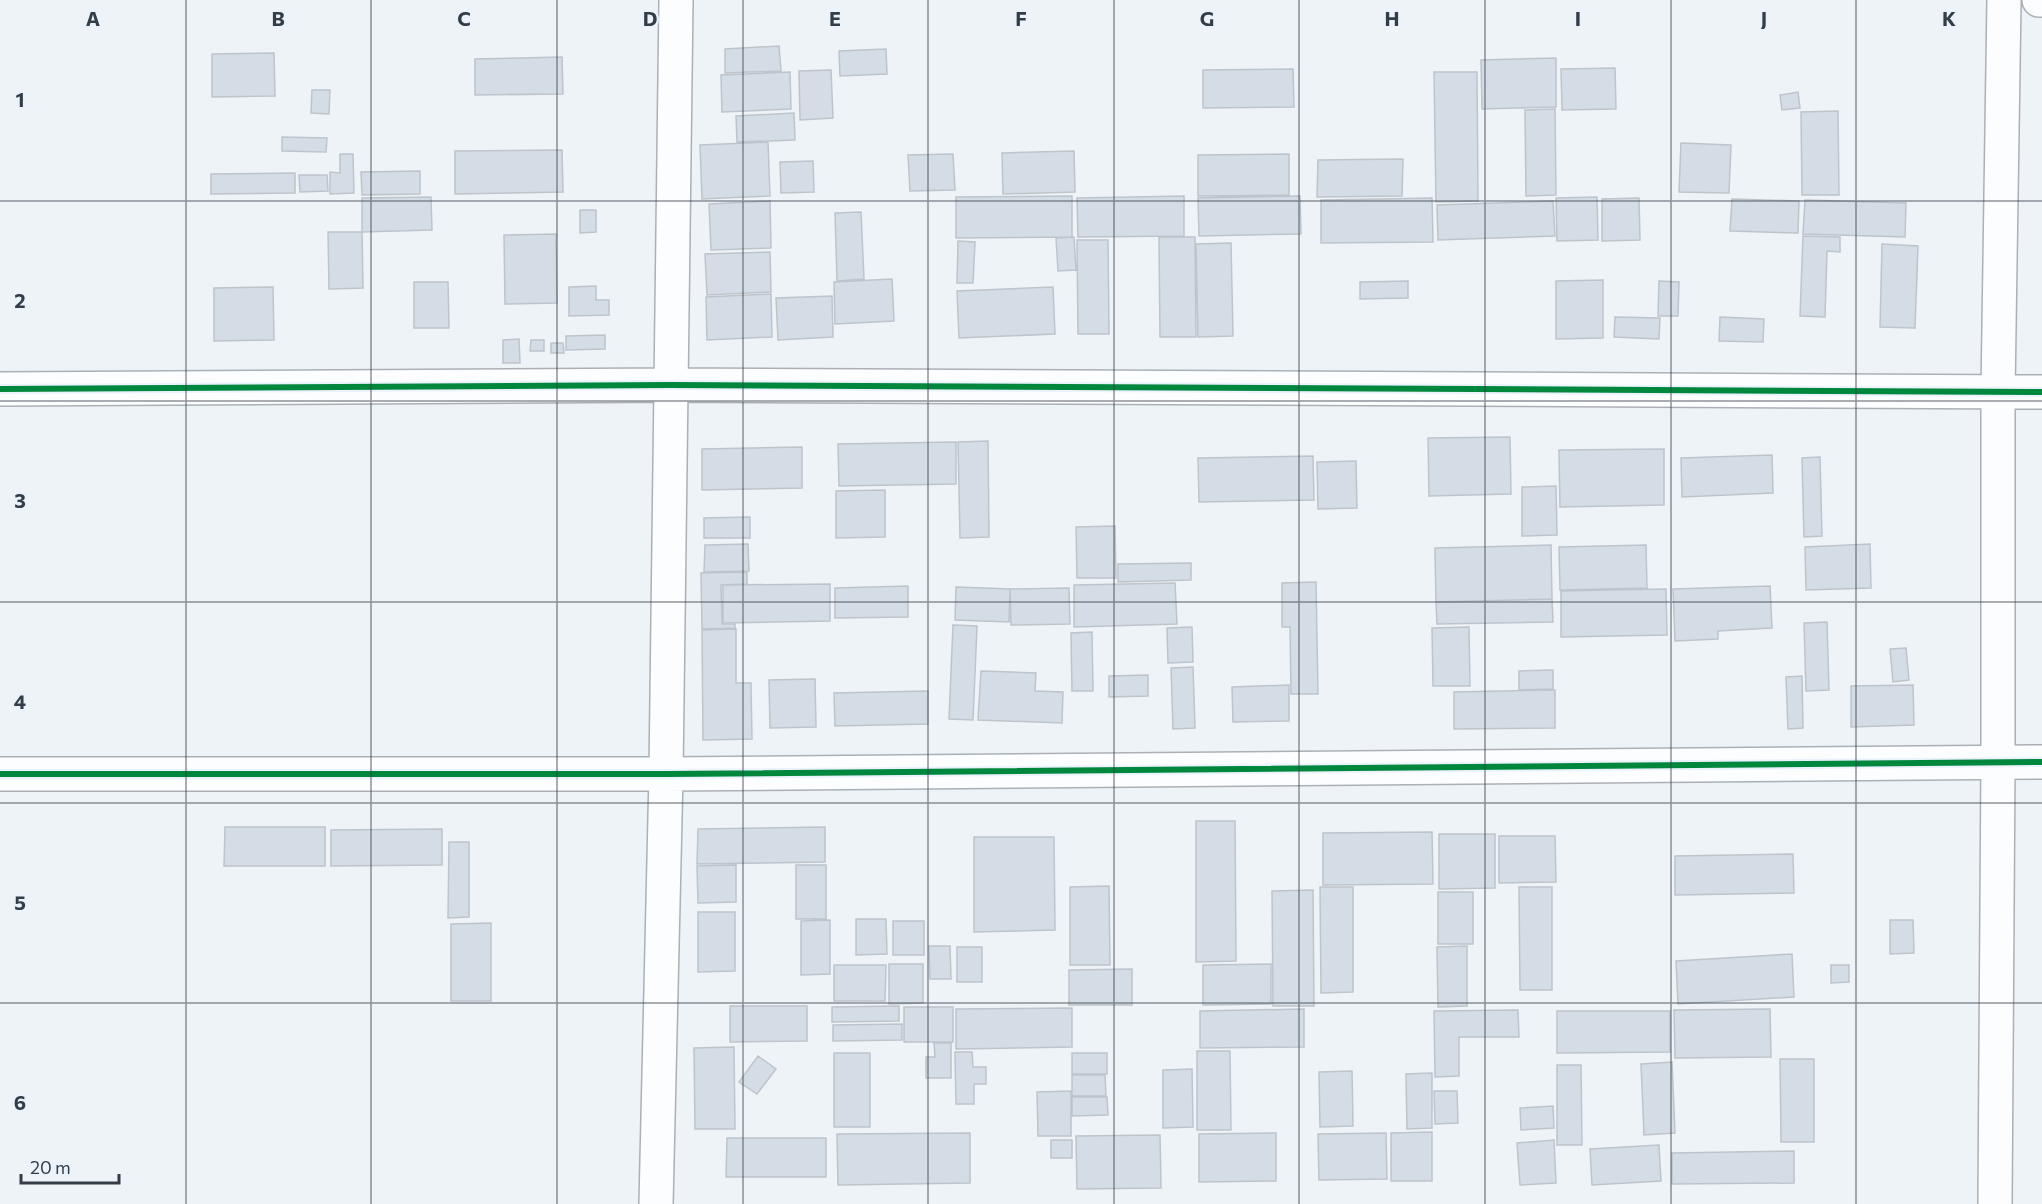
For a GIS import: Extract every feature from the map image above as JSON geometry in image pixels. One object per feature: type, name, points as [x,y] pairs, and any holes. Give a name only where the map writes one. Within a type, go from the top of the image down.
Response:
[{"type":"street","points":[[656,1204],[666,774],[676,0]]},
{"type":"street","points":[[1995,1204],[1998,392],[2004,0]]},
{"type":"street","points":[[0,389],[670,385],[2042,392]]},
{"type":"street","points":[[0,774],[666,774],[2042,762]]},
{"type":"building","points":[[779,46],[781,71],[725,73],[725,49]]},
{"type":"building","points":[[886,49],[887,74],[840,76],[839,51]]},
{"type":"building","points":[[274,53],[275,96],[212,97],[212,54]]},
{"type":"building","points":[[562,57],[563,94],[475,95],[475,59]]},
{"type":"building","points":[[1556,58],[1556,107],[1482,109],[1481,60]]},
{"type":"building","points":[[1615,68],[1616,109],[1562,110],[1561,69]]},
{"type":"building","points":[[1293,69],[1294,107],[1203,108],[1203,70]]},
{"type":"building","points":[[831,70],[833,118],[800,120],[799,71]]},
{"type":"building","points":[[790,72],[791,109],[722,112],[721,75]]},
{"type":"building","points":[[1434,72],[1477,72],[1478,201],[1436,202]]},
{"type":"building","points":[[312,90],[330,90],[329,114],[311,113]]},
{"type":"building","points":[[1798,92],[1800,108],[1782,110],[1780,95]]},
{"type":"building","points":[[1555,109],[1556,195],[1526,196],[1525,110]]},
{"type":"building","points":[[1838,111],[1839,195],[1802,195],[1801,112]]},
{"type":"building","points":[[794,113],[795,140],[737,142],[736,116]]},
{"type":"building","points":[[282,137],[327,138],[326,152],[282,151]]},
{"type":"building","points":[[768,142],[770,196],[702,199],[700,145]]},
{"type":"building","points":[[1681,143],[1731,145],[1729,193],[1679,192]]},
{"type":"building","points":[[562,150],[563,192],[455,194],[455,151]]},
{"type":"building","points":[[1074,151],[1075,192],[1003,194],[1002,153]]},
{"type":"building","points":[[340,154],[353,154],[354,193],[330,194],[330,172],[340,173]]},
{"type":"building","points":[[953,154],[955,190],[910,191],[908,155]]},
{"type":"building","points":[[1289,154],[1289,195],[1198,196],[1198,155]]},
{"type":"building","points":[[1403,159],[1402,196],[1317,197],[1318,160]]},
{"type":"building","points":[[813,161],[814,192],[781,193],[780,162]]},
{"type":"building","points":[[420,171],[420,194],[362,195],[361,172]]},
{"type":"building","points":[[295,173],[295,193],[211,194],[211,174]]},
{"type":"building","points":[[299,175],[327,175],[328,191],[300,192]]},
{"type":"building","points":[[1072,196],[1072,237],[956,238],[956,197]]},
{"type":"building","points":[[1184,196],[1184,236],[1078,237],[1077,198]]},
{"type":"building","points":[[1300,196],[1301,234],[1199,236],[1198,198]]},
{"type":"building","points":[[431,197],[432,230],[362,232],[362,198]]},
{"type":"building","points":[[1597,197],[1598,240],[1557,241],[1556,198]]},
{"type":"building","points":[[1432,198],[1433,242],[1321,243],[1321,200]]},
{"type":"building","points":[[1639,198],[1640,240],[1602,241],[1602,199]]},
{"type":"building","points":[[1732,199],[1799,201],[1798,233],[1730,231]]},
{"type":"building","points":[[1805,200],[1906,203],[1905,237],[1803,234]]},
{"type":"building","points":[[770,201],[771,248],[711,250],[709,204]]},
{"type":"building","points":[[1553,201],[1555,236],[1438,240],[1437,205]]},
{"type":"building","points":[[580,210],[596,210],[596,232],[580,233]]},
{"type":"building","points":[[861,212],[864,279],[837,281],[835,213]]},
{"type":"building","points":[[328,232],[362,232],[363,288],[329,289]]},
{"type":"building","points":[[556,234],[557,303],[505,304],[504,235]]},
{"type":"building","points":[[1803,236],[1840,237],[1840,252],[1827,251],[1825,317],[1800,316]]},
{"type":"building","points":[[1074,237],[1076,270],[1058,271],[1056,238]]},
{"type":"building","points":[[1159,237],[1195,237],[1196,337],[1160,337]]},
{"type":"building","points":[[1077,240],[1108,240],[1109,334],[1078,334]]},
{"type":"building","points":[[958,241],[975,242],[973,283],[957,283]]},
{"type":"building","points":[[1231,243],[1233,336],[1198,337],[1196,244]]},
{"type":"building","points":[[1882,244],[1918,246],[1915,328],[1880,327]]},
{"type":"building","points":[[770,252],[771,292],[707,295],[705,254]]},
{"type":"building","points":[[892,279],[894,321],[835,324],[834,282]]},
{"type":"building","points":[[1603,280],[1603,338],[1556,339],[1556,281]]},
{"type":"building","points":[[1408,281],[1408,298],[1360,299],[1360,282]]},
{"type":"building","points":[[1659,281],[1679,282],[1678,316],[1658,316]]},
{"type":"building","points":[[414,282],[448,282],[449,328],[414,328]]},
{"type":"building","points":[[596,286],[596,300],[609,300],[609,315],[569,316],[569,287]]},
{"type":"building","points":[[273,287],[274,340],[214,341],[214,288]]},
{"type":"building","points":[[1053,287],[1055,334],[959,338],[957,291]]},
{"type":"building","points":[[771,294],[772,337],[707,340],[706,297]]},
{"type":"building","points":[[832,296],[833,337],[778,340],[776,298]]},
{"type":"building","points":[[1615,317],[1660,318],[1659,339],[1614,337]]},
{"type":"building","points":[[1720,317],[1764,319],[1763,342],[1719,341]]},
{"type":"building","points":[[605,335],[605,349],[566,350],[566,336]]},
{"type":"building","points":[[519,339],[520,363],[503,363],[503,340]]},
{"type":"building","points":[[531,340],[544,340],[544,351],[530,351]]},
{"type":"building","points":[[551,343],[563,343],[564,353],[551,353]]},
{"type":"building","points":[[1510,437],[1511,494],[1429,496],[1428,438]]},
{"type":"building","points":[[988,441],[989,537],[960,538],[958,442]]},
{"type":"building","points":[[956,442],[956,484],[839,486],[838,444]]},
{"type":"building","points":[[802,447],[802,488],[702,490],[702,449]]},
{"type":"building","points":[[1664,449],[1664,505],[1560,507],[1559,450]]},
{"type":"building","points":[[1772,455],[1773,493],[1682,497],[1681,458]]},
{"type":"building","points":[[1313,456],[1314,500],[1199,502],[1198,458]]},
{"type":"building","points":[[1820,457],[1822,536],[1804,537],[1802,458]]},
{"type":"building","points":[[1356,461],[1357,508],[1318,509],[1317,462]]},
{"type":"building","points":[[1556,486],[1557,535],[1522,536],[1522,487]]},
{"type":"building","points":[[885,490],[885,537],[836,538],[836,491]]},
{"type":"building","points":[[750,517],[750,538],[704,538],[704,518]]},
{"type":"building","points":[[1115,526],[1116,578],[1077,578],[1076,527]]},
{"type":"building","points":[[748,544],[749,571],[704,572],[705,545]]},
{"type":"building","points":[[1870,544],[1871,588],[1806,590],[1805,547]]},
{"type":"building","points":[[1551,545],[1552,599],[1436,602],[1435,548]]},
{"type":"building","points":[[1646,545],[1647,588],[1560,590],[1559,547]]},
{"type":"building","points":[[1191,563],[1191,580],[1118,582],[1118,564]]},
{"type":"building","points":[[747,572],[747,584],[721,585],[722,624],[735,624],[735,628],[702,629],[701,573]]},
{"type":"building","points":[[1316,582],[1318,694],[1291,694],[1290,627],[1282,627],[1282,583]]},
{"type":"building","points":[[1175,583],[1177,624],[1074,627],[1074,585]]},
{"type":"building","points":[[830,584],[830,621],[723,623],[723,585]]},
{"type":"building","points":[[908,586],[908,617],[835,618],[835,588]]},
{"type":"building","points":[[1770,586],[1772,628],[1718,631],[1718,639],[1675,641],[1673,589]]},
{"type":"building","points":[[956,587],[1010,589],[1009,622],[955,620]]},
{"type":"building","points":[[1069,588],[1070,624],[1011,625],[1010,589]]},
{"type":"building","points":[[1666,589],[1667,635],[1561,637],[1561,591]]},
{"type":"building","points":[[1552,599],[1553,622],[1437,624],[1436,602]]},
{"type":"building","points":[[1827,622],[1829,690],[1806,691],[1804,623]]},
{"type":"building","points":[[953,625],[977,626],[973,720],[949,719]]},
{"type":"building","points":[[1192,627],[1193,662],[1168,663],[1167,628]]},
{"type":"building","points":[[1469,627],[1470,686],[1433,686],[1432,628]]},
{"type":"building","points":[[736,629],[736,683],[751,683],[752,739],[703,740],[702,630]]},
{"type":"building","points":[[1092,632],[1093,691],[1072,691],[1071,633]]},
{"type":"building","points":[[1906,648],[1909,680],[1893,682],[1890,649]]},
{"type":"building","points":[[1193,667],[1195,728],[1173,729],[1171,668]]},
{"type":"building","points":[[1553,670],[1553,689],[1519,690],[1519,671]]},
{"type":"building","points":[[981,671],[1036,673],[1035,691],[1063,692],[1062,723],[978,720]]},
{"type":"building","points":[[1148,675],[1148,696],[1109,697],[1109,676]]},
{"type":"building","points":[[1802,676],[1803,728],[1788,729],[1786,677]]},
{"type":"building","points":[[815,679],[816,727],[770,728],[769,680]]},
{"type":"building","points":[[1289,685],[1289,721],[1233,722],[1232,687]]},
{"type":"building","points":[[1913,685],[1914,725],[1851,727],[1851,686]]},
{"type":"building","points":[[1555,690],[1555,728],[1454,729],[1454,692]]},
{"type":"building","points":[[928,691],[928,724],[835,726],[834,693]]},
{"type":"building","points":[[1196,821],[1235,821],[1236,961],[1196,962]]},
{"type":"building","points":[[225,827],[325,827],[325,866],[224,866]]},
{"type":"building","points":[[825,827],[825,862],[697,864],[698,829]]},
{"type":"building","points":[[442,829],[442,865],[331,866],[331,830]]},
{"type":"building","points":[[1432,832],[1433,884],[1323,885],[1323,833]]},
{"type":"building","points":[[1439,834],[1495,834],[1495,888],[1439,889]]},
{"type":"building","points":[[1499,836],[1555,836],[1556,882],[1499,883]]},
{"type":"building","points":[[974,837],[1054,837],[1055,930],[974,932]]},
{"type":"building","points":[[449,842],[469,842],[469,917],[448,918]]},
{"type":"building","points":[[1793,854],[1794,893],[1675,895],[1675,856]]},
{"type":"building","points":[[736,865],[736,902],[698,903],[697,866]]},
{"type":"building","points":[[796,865],[826,865],[826,919],[796,919]]},
{"type":"building","points":[[1109,886],[1110,965],[1070,965],[1070,887]]},
{"type":"building","points":[[1320,887],[1353,887],[1353,992],[1321,993]]},
{"type":"building","points":[[1519,887],[1552,887],[1552,990],[1520,990]]},
{"type":"building","points":[[1313,890],[1314,1006],[1273,1006],[1272,891]]},
{"type":"building","points":[[1438,892],[1473,892],[1473,944],[1438,944]]},
{"type":"building","points":[[698,912],[735,912],[735,971],[698,972]]},
{"type":"building","points":[[856,919],[886,919],[887,954],[856,955]]},
{"type":"building","points":[[830,920],[830,974],[801,975],[801,921]]},
{"type":"building","points":[[1890,920],[1913,920],[1914,953],[1890,954]]},
{"type":"building","points":[[893,921],[924,921],[924,955],[893,955]]},
{"type":"building","points":[[491,923],[491,1001],[451,1001],[451,924]]},
{"type":"building","points":[[929,946],[950,946],[951,979],[930,979]]},
{"type":"building","points":[[1467,946],[1467,1006],[1438,1007],[1437,947]]},
{"type":"building","points":[[957,947],[982,947],[982,982],[957,982]]},
{"type":"building","points":[[1792,954],[1794,997],[1678,1004],[1676,961]]},
{"type":"building","points":[[889,964],[923,964],[923,1003],[889,1004]]},
{"type":"building","points":[[1271,964],[1271,1004],[1203,1005],[1203,965]]},
{"type":"building","points":[[834,965],[886,965],[885,1001],[834,1001]]},
{"type":"building","points":[[1831,965],[1849,965],[1849,982],[1831,983]]},
{"type":"building","points":[[1132,969],[1132,1005],[1069,1005],[1069,970]]},
{"type":"building","points":[[730,1006],[807,1006],[807,1041],[730,1042]]},
{"type":"building","points":[[899,1006],[899,1021],[832,1022],[832,1007]]},
{"type":"building","points":[[904,1007],[953,1007],[953,1042],[904,1042]]},
{"type":"building","points":[[1072,1008],[1072,1047],[956,1049],[956,1009]]},
{"type":"building","points":[[1304,1009],[1304,1047],[1200,1048],[1200,1011]]},
{"type":"building","points":[[1770,1009],[1771,1057],[1675,1058],[1674,1010]]},
{"type":"building","points":[[1518,1010],[1519,1037],[1459,1037],[1459,1076],[1435,1077],[1434,1011]]},
{"type":"building","points":[[1557,1011],[1670,1011],[1670,1052],[1557,1053]]},
{"type":"building","points":[[902,1024],[902,1040],[833,1041],[833,1025]]},
{"type":"building","points":[[934,1043],[951,1043],[951,1078],[926,1078],[926,1057],[935,1057]]},
{"type":"building","points":[[734,1047],[735,1129],[695,1129],[694,1048]]},
{"type":"building","points":[[1197,1051],[1230,1051],[1231,1130],[1197,1130]]},
{"type":"building","points":[[955,1052],[972,1052],[973,1067],[986,1067],[986,1084],[974,1084],[974,1104],[956,1104]]},
{"type":"building","points":[[834,1053],[870,1053],[870,1127],[834,1127]]},
{"type":"building","points":[[1072,1053],[1107,1053],[1107,1074],[1072,1074]]},
{"type":"building","points":[[758,1056],[776,1069],[757,1094],[739,1082]]},
{"type":"building","points":[[1780,1059],[1814,1059],[1814,1142],[1781,1142]]},
{"type":"building","points":[[1672,1062],[1675,1133],[1644,1135],[1641,1064]]},
{"type":"building","points":[[1557,1065],[1581,1065],[1582,1145],[1557,1145]]},
{"type":"building","points":[[1192,1069],[1193,1127],[1163,1128],[1163,1070]]},
{"type":"building","points":[[1352,1071],[1353,1126],[1320,1127],[1319,1072]]},
{"type":"building","points":[[1432,1073],[1432,1128],[1407,1129],[1406,1074]]},
{"type":"building","points":[[1072,1075],[1105,1075],[1106,1096],[1072,1096]]},
{"type":"building","points":[[1071,1091],[1071,1136],[1038,1136],[1037,1092]]},
{"type":"building","points":[[1434,1091],[1457,1091],[1458,1123],[1435,1124]]},
{"type":"building","points":[[1072,1097],[1107,1097],[1108,1115],[1072,1116]]},
{"type":"building","points":[[1553,1106],[1554,1128],[1521,1130],[1520,1108]]},
{"type":"building","points":[[1432,1132],[1432,1181],[1391,1181],[1391,1133]]},
{"type":"building","points":[[970,1133],[970,1183],[838,1185],[837,1134]]},
{"type":"building","points":[[1276,1133],[1276,1181],[1199,1182],[1199,1134]]},
{"type":"building","points":[[1386,1133],[1387,1179],[1319,1180],[1318,1134]]},
{"type":"building","points":[[1160,1135],[1161,1188],[1077,1189],[1076,1136]]},
{"type":"building","points":[[727,1138],[826,1138],[826,1177],[726,1177]]},
{"type":"building","points":[[1051,1140],[1072,1140],[1072,1158],[1051,1158]]},
{"type":"building","points":[[1554,1140],[1556,1183],[1520,1185],[1517,1143]]},
{"type":"building","points":[[1659,1145],[1661,1181],[1592,1185],[1590,1149]]},
{"type":"building","points":[[1794,1151],[1794,1183],[1672,1184],[1672,1153]]},
{"type":"cycle path","points":[[0,389],[670,385],[2042,392]]},
{"type":"cycle path","points":[[0,774],[666,774],[2042,762]]}]
